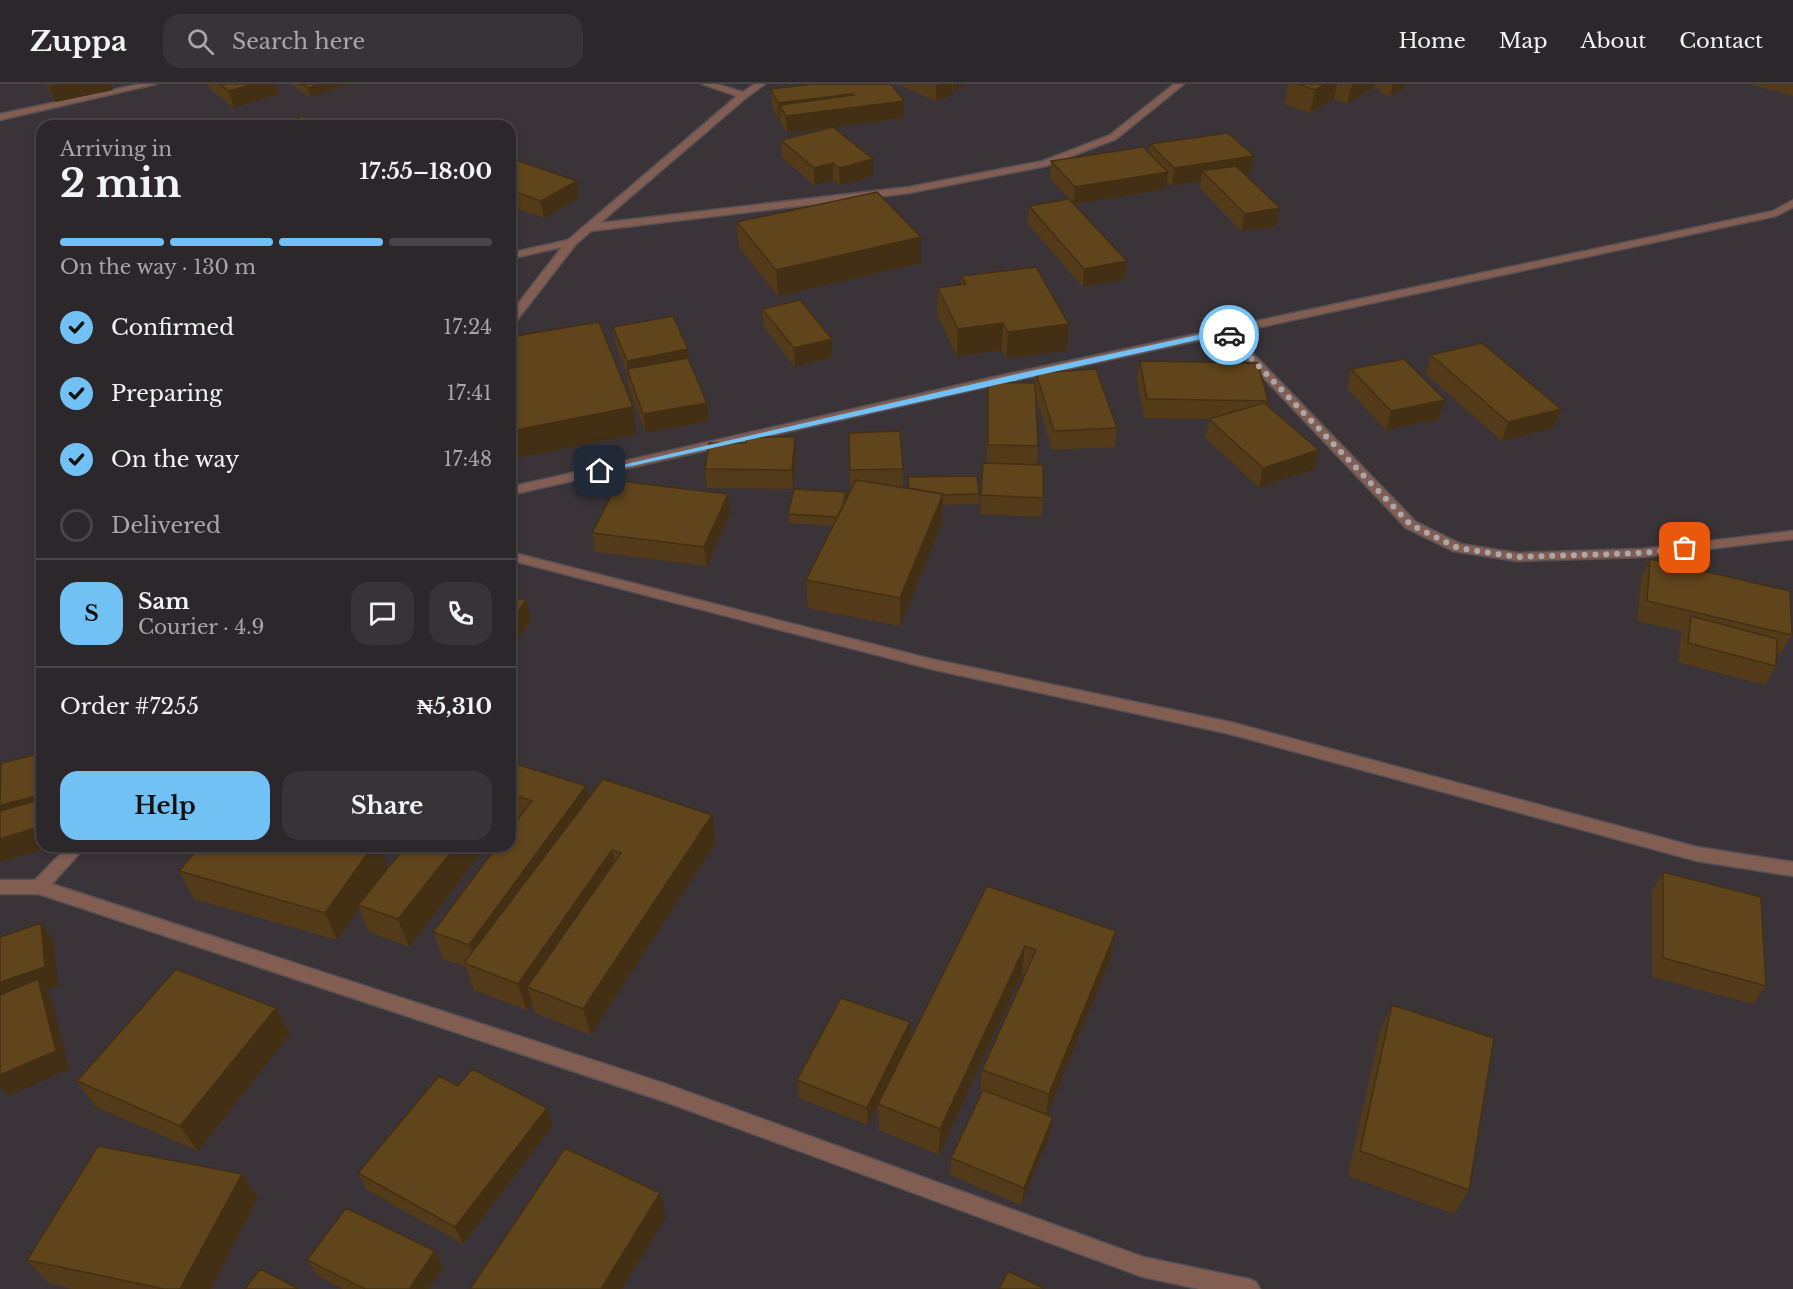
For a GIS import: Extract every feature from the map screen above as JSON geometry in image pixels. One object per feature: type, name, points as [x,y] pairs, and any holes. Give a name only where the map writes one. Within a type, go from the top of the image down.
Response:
[{"type":"street","points":[[0,117],[152,84]]},
{"type":"street","points":[[706,84],[744,95]]},
{"type":"street","points":[[516,314],[572,242],[744,95],[761,84]]},
{"type":"street","points":[[588,228],[909,190],[1046,163],[1113,138],[1180,84]]},
{"type":"street","points":[[516,490],[992,382],[1776,213],[1793,203]]},
{"type":"street","points":[[516,255],[572,242]]},
{"type":"street","points":[[1226,332],[1411,525],[1458,548],[1517,557],[1619,554],[1793,535]]},
{"type":"street","points":[[516,558],[931,664],[1230,728],[1697,854],[1793,869]]},
{"type":"street","points":[[39,886],[72,852]]},
{"type":"street","points":[[0,887],[39,886],[666,1093],[1143,1267],[1249,1289]]},
{"type":"building","points":[[219,84],[254,84],[229,91]]},
{"type":"building","points":[[301,84],[321,84],[308,88]]},
{"type":"building","points":[[813,84],[891,84],[904,101],[786,116],[780,105],[854,95],[778,103],[771,89]]},
{"type":"building","points":[[1298,84],[1325,84],[1315,90]]},
{"type":"building","points":[[302,116],[307,120],[289,120]]},
{"type":"building","points":[[833,127],[873,159],[839,168],[833,163],[814,168],[781,140]]},
{"type":"building","points":[[1228,133],[1254,156],[1174,168],[1150,144]]},
{"type":"building","points":[[1143,147],[1168,172],[1075,187],[1051,161]]},
{"type":"building","points":[[516,160],[577,181],[541,201],[516,192]]},
{"type":"building","points":[[1236,166],[1280,208],[1245,214],[1202,171]]},
{"type":"building","points":[[877,192],[921,237],[776,270],[737,222]]},
{"type":"building","points":[[1069,199],[1127,261],[1084,269],[1029,206]]},
{"type":"building","points":[[1036,267],[1069,324],[1008,332],[1003,323],[958,329],[938,288],[966,284],[961,276]]},
{"type":"building","points":[[800,300],[832,339],[794,348],[762,309]]},
{"type":"building","points":[[673,316],[688,349],[627,361],[613,327]]},
{"type":"building","points":[[599,322],[633,407],[516,430],[516,336]]},
{"type":"building","points":[[1482,343],[1561,409],[1508,422],[1431,355]]},
{"type":"building","points":[[688,358],[707,403],[643,414],[627,369]]},
{"type":"building","points":[[1404,359],[1445,400],[1391,411],[1351,369]]},
{"type":"building","points":[[1140,361],[1258,363],[1268,401],[1147,399]]},
{"type":"building","points":[[1096,369],[1117,428],[1054,431],[1036,373]]},
{"type":"building","points":[[988,382],[1035,383],[1038,446],[988,445]]},
{"type":"building","points":[[1264,403],[1319,450],[1263,468],[1209,419]]},
{"type":"building","points":[[900,431],[903,469],[850,470],[849,433]]},
{"type":"building","points":[[747,437],[795,437],[792,470],[705,469],[709,443],[746,443]]},
{"type":"building","points":[[983,463],[1043,465],[1043,498],[981,495]]},
{"type":"building","points":[[977,476],[979,494],[943,495],[909,488],[908,477]]},
{"type":"building","points":[[856,480],[943,494],[900,598],[806,580]]},
{"type":"building","points":[[619,481],[728,494],[704,547],[592,533]]},
{"type":"building","points":[[794,489],[846,492],[837,517],[788,514]]},
{"type":"building","points":[[1650,559],[1790,591],[1792,635],[1647,601]]},
{"type":"building","points":[[516,598],[526,600],[516,615]]},
{"type":"building","points":[[1691,616],[1777,639],[1776,666],[1688,643]]},
{"type":"building","points":[[36,754],[36,796],[0,805],[1,763]]},
{"type":"building","points":[[516,764],[586,786],[469,945],[433,932],[493,852],[516,852],[516,821],[532,801],[516,796]]},
{"type":"building","points":[[603,779],[712,815],[583,1009],[527,987],[621,853],[612,850],[518,984],[464,963]]},
{"type":"building","points":[[36,801],[36,828],[0,839],[0,811]]},
{"type":"building","points":[[195,852],[369,852],[325,913],[179,871]]},
{"type":"building","points":[[401,852],[451,852],[398,919],[358,905]]},
{"type":"building","points":[[1663,872],[1761,897],[1766,986],[1663,958]]},
{"type":"building","points":[[987,886],[1116,931],[1049,1094],[982,1070],[1036,950],[1025,946],[940,1129],[878,1104]]},
{"type":"building","points":[[41,923],[45,967],[0,982],[0,937]]},
{"type":"building","points":[[176,969],[276,1008],[180,1126],[77,1081]]},
{"type":"building","points":[[38,979],[56,1051],[0,1075],[0,995]]},
{"type":"building","points":[[841,998],[910,1022],[867,1108],[797,1080]]},
{"type":"building","points":[[1392,1005],[1494,1038],[1469,1190],[1360,1151]]},
{"type":"building","points":[[472,1069],[547,1108],[455,1227],[358,1173],[439,1076],[458,1086]]},
{"type":"building","points":[[983,1090],[1053,1117],[1024,1188],[951,1158]]},
{"type":"building","points":[[98,1146],[242,1174],[180,1289],[164,1289],[27,1260]]},
{"type":"building","points":[[565,1148],[660,1193],[601,1289],[470,1289]]},
{"type":"building","points":[[346,1208],[435,1251],[409,1289],[365,1289],[307,1260]]},
{"type":"building","points":[[260,1269],[299,1289],[245,1289]]},
{"type":"building","points":[[1008,1271],[1045,1289],[999,1289]]},
{"type":"way so far","points":[[1229,335],[1411,525],[1458,548],[1517,557],[1642,553],[1685,548]]},
{"type":"route","points":[[600,471],[1026,374],[1226,332],[1229,335]]}]
